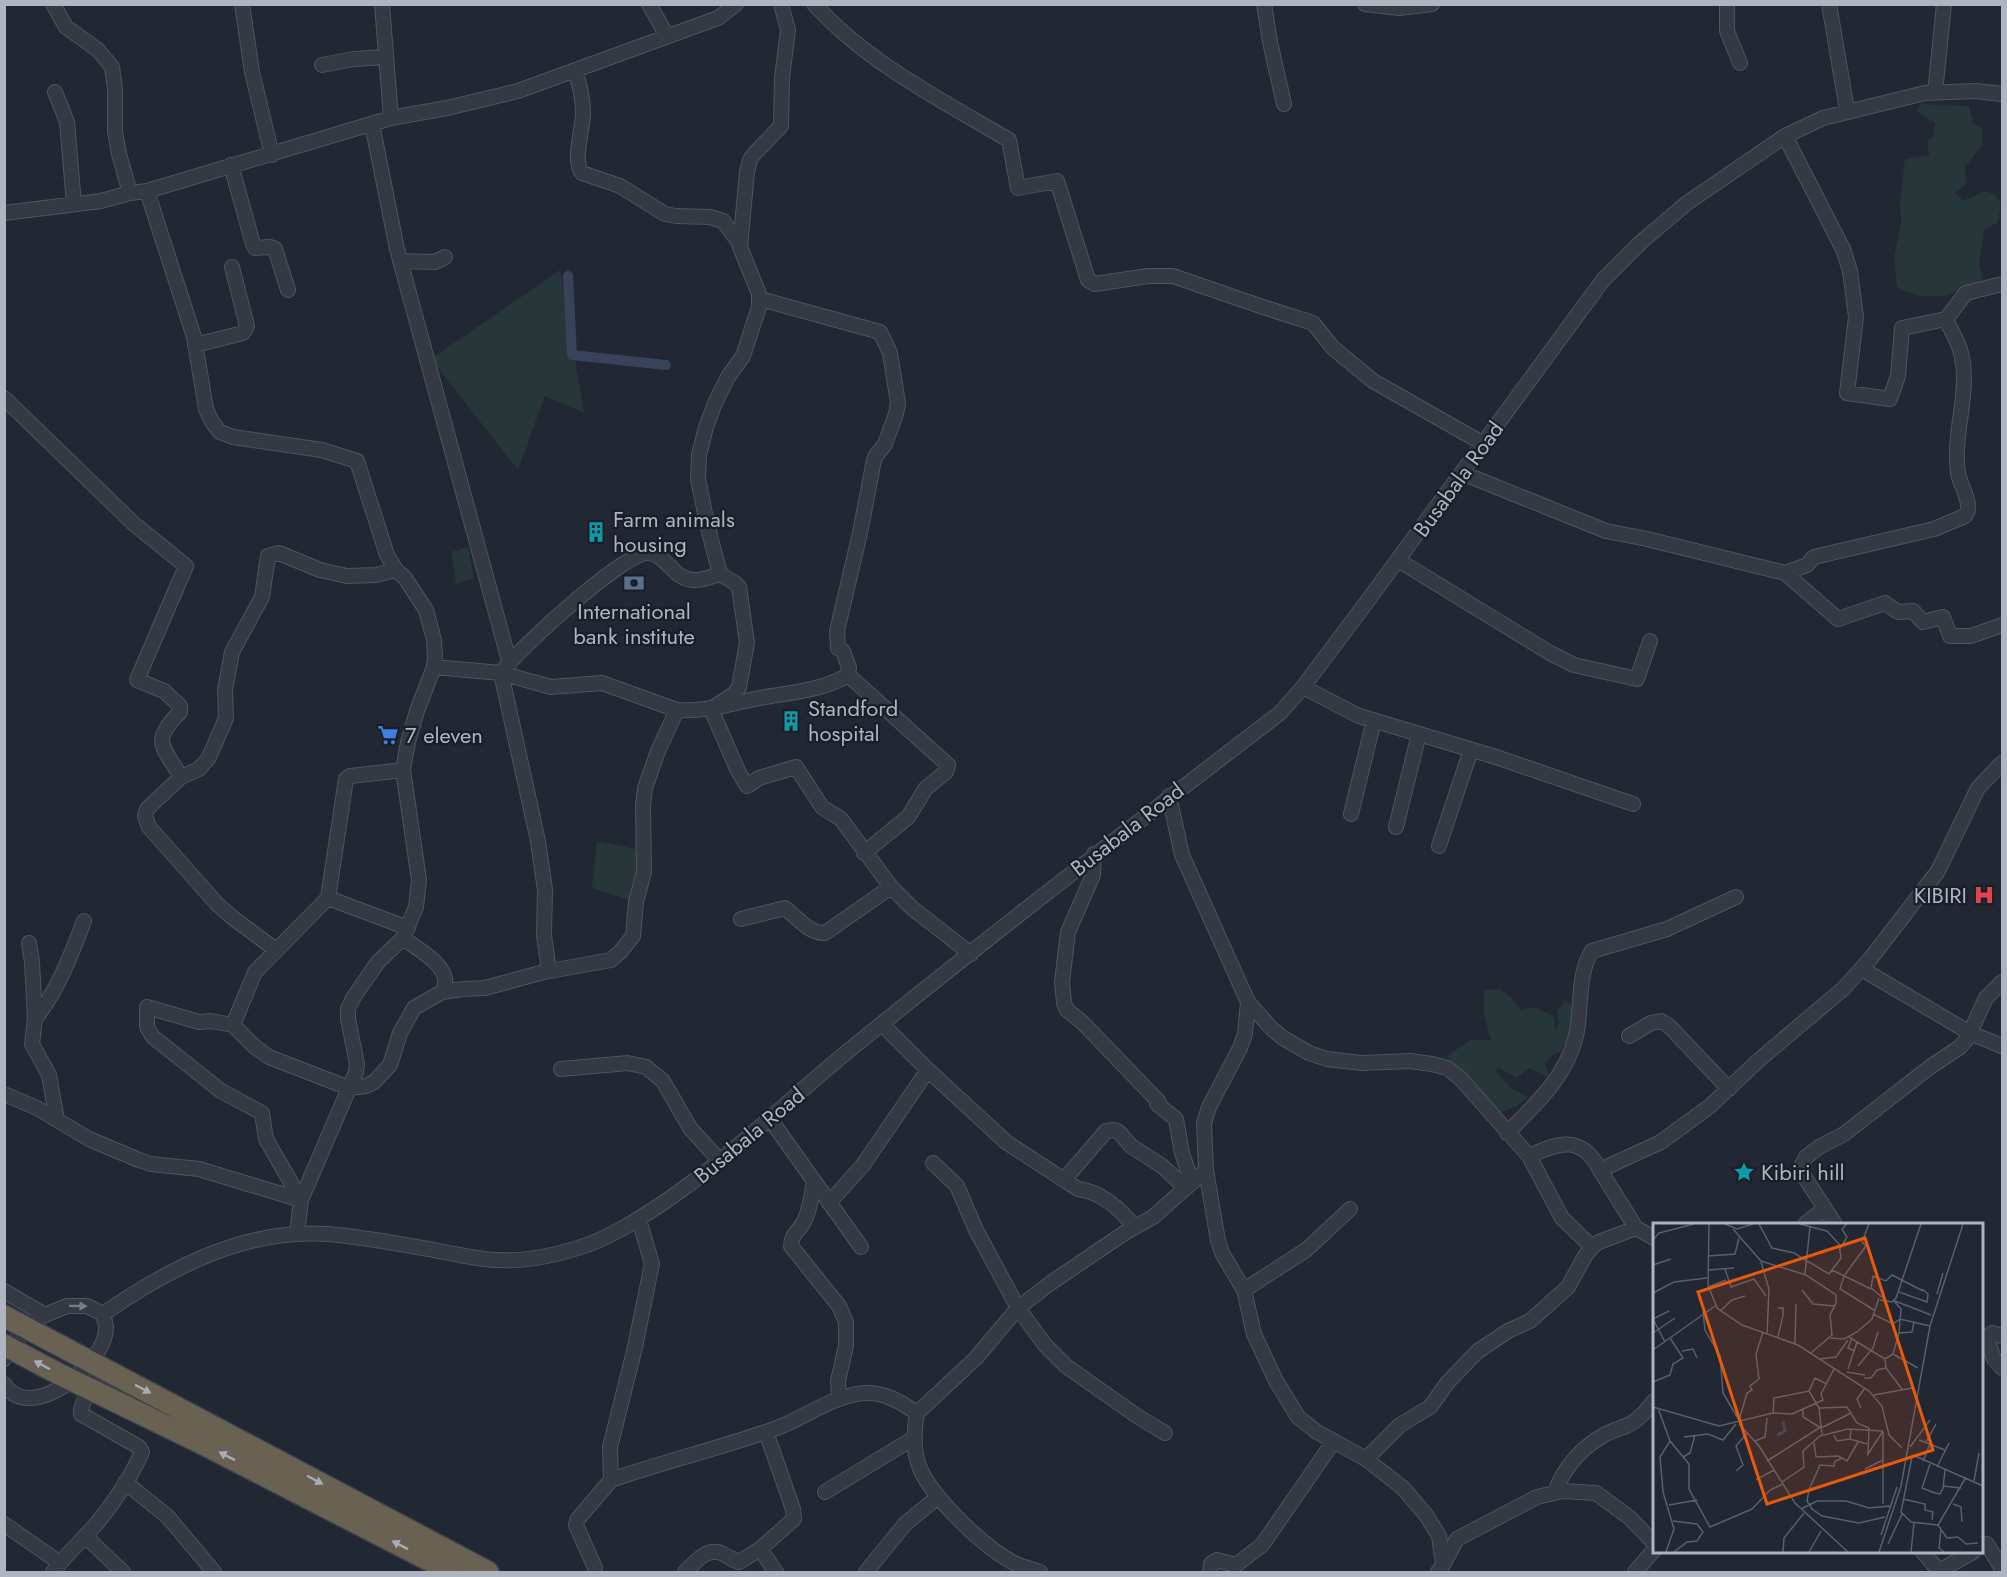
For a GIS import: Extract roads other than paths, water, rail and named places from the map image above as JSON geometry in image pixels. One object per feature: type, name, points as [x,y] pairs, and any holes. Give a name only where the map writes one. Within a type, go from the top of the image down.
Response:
[{"type":"highway","points":[[4,1316],[488,1572]]},
{"type":"highway","points":[[6,1351],[197,1441],[452,1572]]},
{"type":"street","points":[[53,4],[66,27],[98,50],[112,67],[115,90],[115,131],[130,193]]},
{"type":"street","points":[[242,4],[252,72],[272,155]]},
{"type":"street","points":[[381,4],[391,118]]},
{"type":"street","points":[[649,4],[667,36]]},
{"type":"street","points":[[4,213],[100,201],[147,191],[391,118],[447,108],[518,91],[718,18],[736,4]]},
{"type":"street","points":[[720,574],[698,479],[699,456],[715,403],[742,356],[760,299],[740,244],[750,160],[781,126],[782,78],[788,30],[781,4]]},
{"type":"street","points":[[814,4],[835,27],[900,76],[1009,140],[1018,188],[1057,180],[1088,280],[1091,283],[1148,276],[1173,276],[1313,322],[1334,348],[1373,381],[1484,444]]},
{"type":"street","points":[[1264,4],[1284,104]]},
{"type":"street","points":[[1365,4],[1399,8],[1432,4]]},
{"type":"street","points":[[1727,4],[1727,31],[1740,63]]},
{"type":"street","points":[[1829,4],[1847,110]]},
{"type":"street","points":[[1935,93],[1944,4]]},
{"type":"street","points":[[322,65],[354,59],[386,57]]},
{"type":"street","points":[[575,71],[582,89],[583,107],[577,161],[579,170],[620,186],[664,214],[710,217],[723,221],[740,244]]},
{"type":"street","name":"Busabala Road","points":[[103,1314],[134,1292],[190,1261],[253,1241],[297,1234],[324,1234],[357,1237],[482,1259],[516,1260],[558,1253],[587,1245],[639,1219],[720,1161],[882,1024],[1094,854],[1280,713],[1303,687],[1398,560],[1603,280],[1641,242],[1687,203],[1785,136],[1823,118],[1889,100],[1935,93],[1976,90],[2002,94]]},
{"type":"street","points":[[55,92],[67,122],[74,204]]},
{"type":"street","points":[[372,124],[400,261],[509,662]]},
{"type":"street","points":[[1785,136],[1843,249],[1850,271],[1856,317],[1847,393],[1890,399],[1898,376],[1902,328],[1946,319],[1966,293],[2002,284]]},
{"type":"street","points":[[231,165],[253,244],[258,249],[270,247],[275,249],[288,290]]},
{"type":"street","points":[[147,191],[195,345],[206,409],[212,422],[220,432],[233,436],[322,450],[357,462],[384,547],[396,570],[405,578],[426,610],[434,640],[434,667],[414,722],[404,770],[419,880],[416,907],[405,933],[378,962],[348,1009],[357,1064],[301,1200],[297,1234]]},
{"type":"street","points":[[400,261],[435,262],[445,258]]},
{"type":"street","points":[[195,345],[243,333],[246,330],[247,326],[232,267]]},
{"type":"street","points":[[760,299],[880,332],[890,353],[898,403],[885,444],[873,465],[837,631],[838,648],[843,651],[849,675],[948,765],[946,772],[926,788],[908,818],[864,853]]},
{"type":"street","points":[[1785,573],[1807,565],[1814,557],[1934,529],[1965,516],[1968,512],[1958,473],[1964,380],[1962,355],[1957,339],[1946,319]]},
{"type":"street","points":[[4,398],[134,524],[186,566],[137,680],[164,691],[180,706],[180,712],[163,733],[161,746],[181,777]]},
{"type":"street","points":[[1462,473],[1606,531],[1785,573],[1838,619],[1885,603],[1898,612],[1913,611],[1923,622],[1942,617],[1950,636],[1971,636],[2002,625]]},
{"type":"street","points":[[276,950],[232,918],[217,904],[149,827],[147,809],[181,777],[199,769],[208,759],[226,718],[225,690],[232,652],[264,593],[268,556],[279,552],[320,570],[347,576],[376,575],[396,570]]},
{"type":"street","points":[[549,971],[544,936],[544,890],[538,841],[501,673],[509,662],[566,608],[604,578],[642,554],[653,554],[678,576],[691,580],[720,574],[739,587],[747,643],[739,687],[734,694],[711,709]]},
{"type":"street","points":[[1398,560],[1550,653],[1574,665],[1637,679],[1650,641]]},
{"type":"street","points":[[434,667],[501,673],[551,687],[602,683],[677,710],[711,709],[799,693],[849,675]]},
{"type":"street","points":[[1303,687],[1359,716],[1471,750],[1633,804]]},
{"type":"street","points":[[711,709],[747,786],[759,778],[796,767],[822,807],[841,819],[891,887],[912,908],[971,954]]},
{"type":"street","points":[[301,1200],[266,1139],[262,1113],[221,1091],[153,1037],[147,1027],[147,1007],[199,1022],[211,1021],[233,1025],[264,1054],[349,1088],[366,1086],[381,1076],[390,1065],[400,1033],[414,1008],[442,992],[463,988],[485,988],[549,971],[611,960],[633,936],[636,902],[644,872],[645,788],[658,751],[677,710]]},
{"type":"street","points":[[1350,814],[1374,720]]},
{"type":"street","points":[[1396,827],[1419,734]]},
{"type":"street","points":[[1439,846],[1471,750]]},
{"type":"street","points":[[1600,1170],[1661,1142],[1710,1106],[1795,1029],[1816,1013],[1862,969],[1938,871],[1978,788],[2002,763]]},
{"type":"street","points":[[233,1025],[242,1007],[250,979],[328,898],[346,779],[350,776],[404,770]]},
{"type":"street","points":[[1169,796],[1182,855],[1248,1002],[1272,1029],[1283,1038],[1316,1056],[1336,1061],[1362,1063],[1410,1061],[1447,1068],[1460,1078],[1529,1156],[1562,1218],[1592,1247]]},
{"type":"street","points":[[1094,854],[1093,875],[1068,932],[1062,982],[1064,1003],[1067,1010],[1082,1022],[1159,1102],[1157,1104],[1176,1119],[1189,1186]]},
{"type":"street","points":[[741,919],[785,908],[811,930],[819,934],[825,933],[891,887]]},
{"type":"street","points":[[1507,1133],[1553,1086],[1569,1057],[1576,1035],[1587,959],[1592,951],[1667,929],[1736,897]]},
{"type":"street","points":[[328,898],[405,933],[438,965],[445,976],[446,982],[442,992]]},
{"type":"street","points":[[35,1019],[55,988],[84,921]]},
{"type":"street","points":[[28,943],[32,962],[35,1019],[32,1044],[49,1075],[57,1120]]},
{"type":"street","points":[[1862,969],[1970,1033],[2002,1046]]},
{"type":"street","points":[[1834,1223],[1802,1173],[1802,1165],[1806,1157],[1870,1116],[1930,1067],[1960,1047],[1970,1033],[1986,998],[2002,982]]},
{"type":"street","points":[[1248,1002],[1245,1034],[1206,1114],[1204,1133],[1206,1170],[1218,1242],[1244,1290],[1254,1334],[1287,1401],[1298,1417],[1308,1426],[1366,1459],[1403,1488],[1426,1515],[1439,1536],[1441,1569]]},
{"type":"street","points":[[1629,1036],[1661,1020],[1728,1089]]},
{"type":"street","points":[[882,1024],[1006,1142],[1078,1190],[1089,1191],[1121,1210],[1135,1227]]},
{"type":"street","points":[[561,1069],[628,1063],[646,1067],[663,1081],[686,1123],[720,1161]]},
{"type":"street","points":[[829,1203],[862,1165],[928,1070]]},
{"type":"street","points":[[4,1094],[22,1101],[89,1139],[139,1160],[151,1164],[199,1169],[301,1200]]},
{"type":"street","points":[[770,1119],[861,1247]]},
{"type":"street","points":[[1064,1180],[1106,1131],[1114,1130],[1125,1137],[1131,1146],[1189,1186]]},
{"type":"street","points":[[1529,1156],[1553,1145],[1571,1144],[1588,1152],[1636,1228],[1653,1237]]},
{"type":"street","points":[[933,1163],[957,1186],[976,1230],[1018,1308],[1046,1345],[1065,1366],[1165,1433]]},
{"type":"street","points":[[1040,1572],[1014,1563],[992,1549],[938,1497],[923,1476],[919,1464],[914,1438],[917,1413],[975,1358],[1018,1308],[1052,1282],[1163,1209],[1206,1170]]},
{"type":"street","points":[[814,1182],[807,1215],[793,1237],[791,1246],[839,1306],[846,1322],[846,1346],[838,1381],[839,1399]]},
{"type":"street","points":[[1244,1290],[1306,1250],[1350,1209]]},
{"type":"street","points":[[1807,1223],[1824,1209]]},
{"type":"street","points":[[610,1480],[610,1447],[636,1347],[652,1264],[639,1219]]},
{"type":"street","points":[[1366,1459],[1400,1425],[1430,1407],[1448,1382],[1478,1351],[1508,1331],[1530,1321],[1568,1287],[1592,1247],[1599,1242],[1636,1228]]},
{"type":"street","points":[[4,1292],[45,1315]]},
{"type":"street","points":[[4,1524],[57,1568],[96,1524],[140,1457],[141,1449],[81,1414],[81,1385],[101,1346],[106,1328],[103,1314],[87,1306],[68,1306],[45,1315],[25,1327],[6,1351]]},
{"type":"street","points":[[2002,1336],[1992,1333],[1984,1337],[1994,1359],[2002,1368]]},
{"type":"street","points":[[6,1390],[20,1396],[38,1397],[81,1385]]},
{"type":"street","points":[[596,1568],[576,1525],[577,1520],[610,1480],[766,1432],[839,1399],[867,1393],[886,1396],[917,1413]]},
{"type":"street","points":[[1555,1492],[1561,1476],[1580,1454],[1603,1436],[1633,1423],[1653,1402]]},
{"type":"street","points":[[685,1572],[706,1553],[717,1552],[739,1562],[760,1549],[791,1523],[795,1515],[766,1432]]},
{"type":"street","points":[[825,1492],[914,1438]]},
{"type":"street","points":[[1210,1572],[1211,1564],[1217,1560],[1236,1565],[1257,1550],[1334,1441]]},
{"type":"street","points":[[125,1482],[168,1517],[214,1572]]},
{"type":"street","points":[[1441,1569],[1457,1539],[1537,1497],[1555,1492],[1596,1493],[1630,1518],[1653,1542]]},
{"type":"street","points":[[866,1572],[905,1524],[938,1497]]},
{"type":"street","points":[[85,1536],[123,1572]]},
{"type":"street","points":[[1439,1536],[1457,1539]]},
{"type":"street","points":[[1983,1546],[1987,1544],[2002,1569]]},
{"type":"street","points":[[760,1549],[776,1572]]},
{"type":"street","points":[[1635,1572],[1653,1551]]},
{"type":"street","points":[[1925,1553],[1939,1571],[1970,1553]]},
{"type":"waterway","points":[[568,276],[572,355],[666,365]]},
{"type":"place","name":"Farm animals housing","points":[[596,532]]},
{"type":"place","name":"International bank institute","points":[[634,583]]},
{"type":"place","name":"Standford hospital","points":[[791,721]]},
{"type":"place","name":"7 eleven","points":[[388,735]]},
{"type":"place","name":"KIBIRI","points":[[1984,895]]},
{"type":"place","name":"Kibiri hill","points":[[1744,1172]]}]
